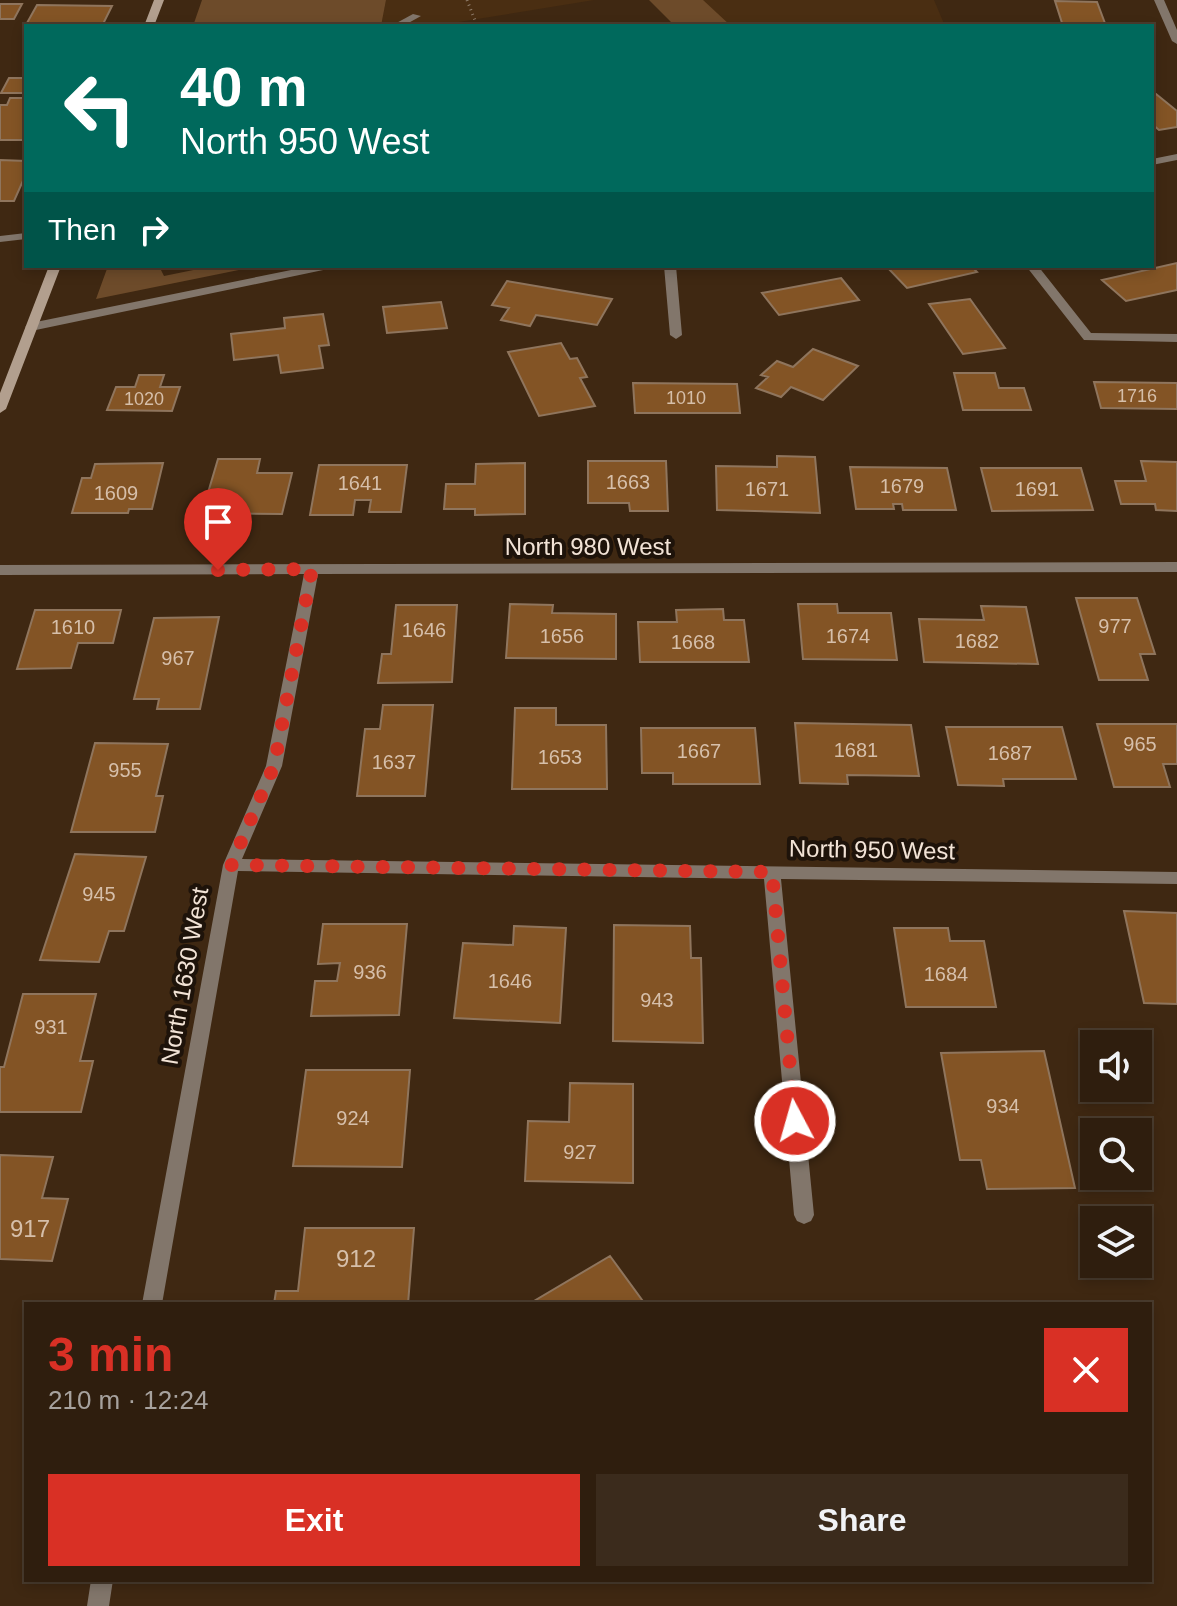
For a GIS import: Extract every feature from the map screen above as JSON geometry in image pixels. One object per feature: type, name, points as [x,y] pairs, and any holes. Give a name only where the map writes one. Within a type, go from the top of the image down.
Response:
[{"type":"main road","points":[[150,24],[159,0]]},
{"type":"main road","points":[[0,409],[54,268]]},
{"type":"street","points":[[1159,0],[1177,41]]},
{"type":"street","points":[[400,24],[416,16]]},
{"type":"street","points":[[1154,162],[1177,157]]},
{"type":"street","points":[[0,239],[24,236]]},
{"type":"street","points":[[31,327],[318,268]]},
{"type":"street","points":[[670,268],[676,335]]},
{"type":"street","points":[[1034,268],[1088,337],[1177,338]]},
{"type":"street","name":"North 980 West","points":[[0,570],[1177,567]]},
{"type":"street","name":"North 1630 West","points":[[152,1302],[231,865],[274,766],[312,569]]},
{"type":"street","name":"North 950 West","points":[[231,865],[1177,878]]},
{"type":"street","points":[[772,872],[804,1215]]},
{"type":"street","points":[[98,1606],[102,1582]]},
{"type":"path","points":[[467,0],[476,23]]},
{"type":"shaded area","points":[[202,0],[386,0],[381,24],[194,24]]},
{"type":"shaded area","points":[[386,0],[594,0],[446,24],[381,24]]},
{"type":"shaded area","points":[[649,0],[703,0],[729,24],[673,24]]},
{"type":"shaded area","points":[[700,0],[934,0],[944,24],[727,24]]},
{"type":"shaded area","points":[[107,268],[160,268],[164,276],[203,268],[249,268],[96,299]]},
{"type":"building","points":[[1055,1],[1097,2],[1105,24],[1062,24]]},
{"type":"building","points":[[0,4],[22,4],[14,19],[0,19]]},
{"type":"building","points":[[37,5],[112,6],[103,24],[27,23]]},
{"type":"building","points":[[9,78],[24,78],[24,93],[1,93]]},
{"type":"building","points":[[1154,94],[1177,111],[1177,127],[1159,130],[1154,126]]},
{"type":"building","points":[[10,98],[24,98],[24,140],[0,140],[0,105],[7,105]]},
{"type":"building","points":[[0,160],[24,161],[24,178],[14,201],[0,201]]},
{"type":"building","points":[[1177,263],[1177,290],[1126,301],[1102,280]]},
{"type":"building","points":[[888,268],[973,268],[977,272],[907,288]]},
{"type":"building","points":[[841,278],[859,300],[779,315],[762,293]]},
{"type":"building","points":[[507,281],[612,299],[597,325],[536,315],[530,326],[501,320],[509,308],[492,305]]},
{"type":"building","points":[[970,299],[1005,348],[963,354],[929,304]]},
{"type":"building","points":[[441,302],[447,328],[387,333],[383,307]]},
{"type":"building","points":[[323,314],[329,345],[319,346],[323,368],[281,373],[278,355],[234,360],[231,334],[285,328],[284,318]]},
{"type":"building","points":[[561,343],[570,359],[577,358],[587,377],[580,378],[595,406],[539,416],[508,352]]},
{"type":"building","points":[[813,349],[858,366],[823,400],[791,387],[781,397],[756,388],[768,377],[761,375],[777,361],[793,367]]},
{"type":"building","points":[[954,373],[995,373],[999,388],[1024,388],[1031,410],[963,410]]},
{"type":"building","points":[[139,375],[164,375],[160,387],[180,387],[172,411],[107,410],[116,387],[135,387]]},
{"type":"building","points":[[1094,382],[1177,383],[1177,409],[1101,408]]},
{"type":"building","points":[[633,383],[737,384],[740,413],[635,413]]},
{"type":"building","points":[[777,456],[815,457],[820,513],[717,510],[716,466],[777,467]]},
{"type":"building","points":[[218,459],[260,459],[257,473],[292,473],[282,514],[202,513]]},
{"type":"building","points":[[588,461],[666,461],[668,511],[630,511],[629,503],[588,503]]},
{"type":"building","points":[[1141,461],[1177,462],[1177,511],[1156,510],[1155,504],[1121,504],[1115,481],[1146,481]]},
{"type":"building","points":[[163,463],[152,509],[129,509],[128,513],[72,513],[82,478],[91,478],[95,464]]},
{"type":"building","points":[[525,463],[525,514],[475,515],[475,509],[444,509],[446,484],[475,484],[476,464]]},
{"type":"building","points":[[319,465],[407,465],[401,512],[369,512],[371,500],[355,500],[353,515],[310,515]]},
{"type":"building","points":[[850,467],[947,468],[956,510],[903,510],[902,504],[893,504],[894,509],[856,509]]},
{"type":"building","points":[[981,468],[1081,468],[1093,510],[992,511]]},
{"type":"building","points":[[1076,598],[1137,598],[1155,654],[1140,654],[1148,680],[1099,680]]},
{"type":"building","points":[[510,604],[553,605],[552,613],[616,614],[616,659],[506,658]]},
{"type":"building","points":[[798,604],[837,604],[838,613],[891,613],[897,660],[803,659]]},
{"type":"building","points":[[396,605],[457,605],[452,682],[378,683],[382,654],[391,654]]},
{"type":"building","points":[[981,606],[1026,607],[1038,664],[924,662],[919,619],[984,620]]},
{"type":"building","points":[[723,609],[724,620],[744,620],[749,662],[640,662],[638,622],[677,622],[676,610]]},
{"type":"building","points":[[35,610],[121,610],[113,643],[78,643],[71,668],[17,669]]},
{"type":"building","points":[[219,617],[200,709],[157,709],[159,699],[134,699],[154,618]]},
{"type":"building","points":[[383,705],[433,705],[425,796],[357,796],[365,729],[380,729]]},
{"type":"building","points":[[515,708],[556,708],[556,725],[606,725],[607,789],[512,789]]},
{"type":"building","points":[[795,723],[911,725],[919,776],[847,775],[848,784],[800,783]]},
{"type":"building","points":[[1097,724],[1177,724],[1177,764],[1163,764],[1170,787],[1114,787]]},
{"type":"building","points":[[946,727],[1062,727],[1076,779],[1003,779],[1004,786],[958,785]]},
{"type":"building","points":[[641,728],[755,728],[760,784],[673,784],[673,773],[642,773]]},
{"type":"building","points":[[95,743],[168,744],[156,796],[163,796],[155,832],[71,832]]},
{"type":"building","points":[[75,854],[146,857],[124,931],[109,931],[99,962],[40,960]]},
{"type":"building","points":[[1124,911],[1177,913],[1177,1004],[1144,1003]]},
{"type":"building","points":[[323,924],[407,924],[399,1015],[311,1016],[315,981],[337,981],[340,963],[318,964]]},
{"type":"building","points":[[614,925],[690,926],[691,958],[701,958],[703,1043],[613,1041]]},
{"type":"building","points":[[514,926],[566,928],[560,1023],[454,1018],[463,943],[513,945]]},
{"type":"building","points":[[894,928],[948,928],[950,941],[984,941],[996,1007],[906,1007]]},
{"type":"building","points":[[23,994],[96,994],[80,1061],[93,1061],[81,1112],[0,1112],[0,1067],[4,1067]]},
{"type":"building","points":[[1044,1051],[1075,1188],[987,1189],[981,1160],[960,1160],[941,1053]]},
{"type":"building","points":[[306,1070],[410,1070],[402,1167],[293,1166]]},
{"type":"building","points":[[570,1083],[633,1084],[633,1183],[525,1181],[528,1121],[569,1122]]},
{"type":"building","points":[[0,1155],[53,1157],[42,1198],[68,1199],[52,1261],[0,1259]]},
{"type":"building","points":[[305,1228],[414,1228],[408,1302],[274,1302],[276,1291],[298,1291]]},
{"type":"building","points":[[610,1256],[644,1302],[532,1302]]},
{"type":"route","points":[[218,570],[312,569],[274,766],[231,865],[772,872],[795,1121]]}]
